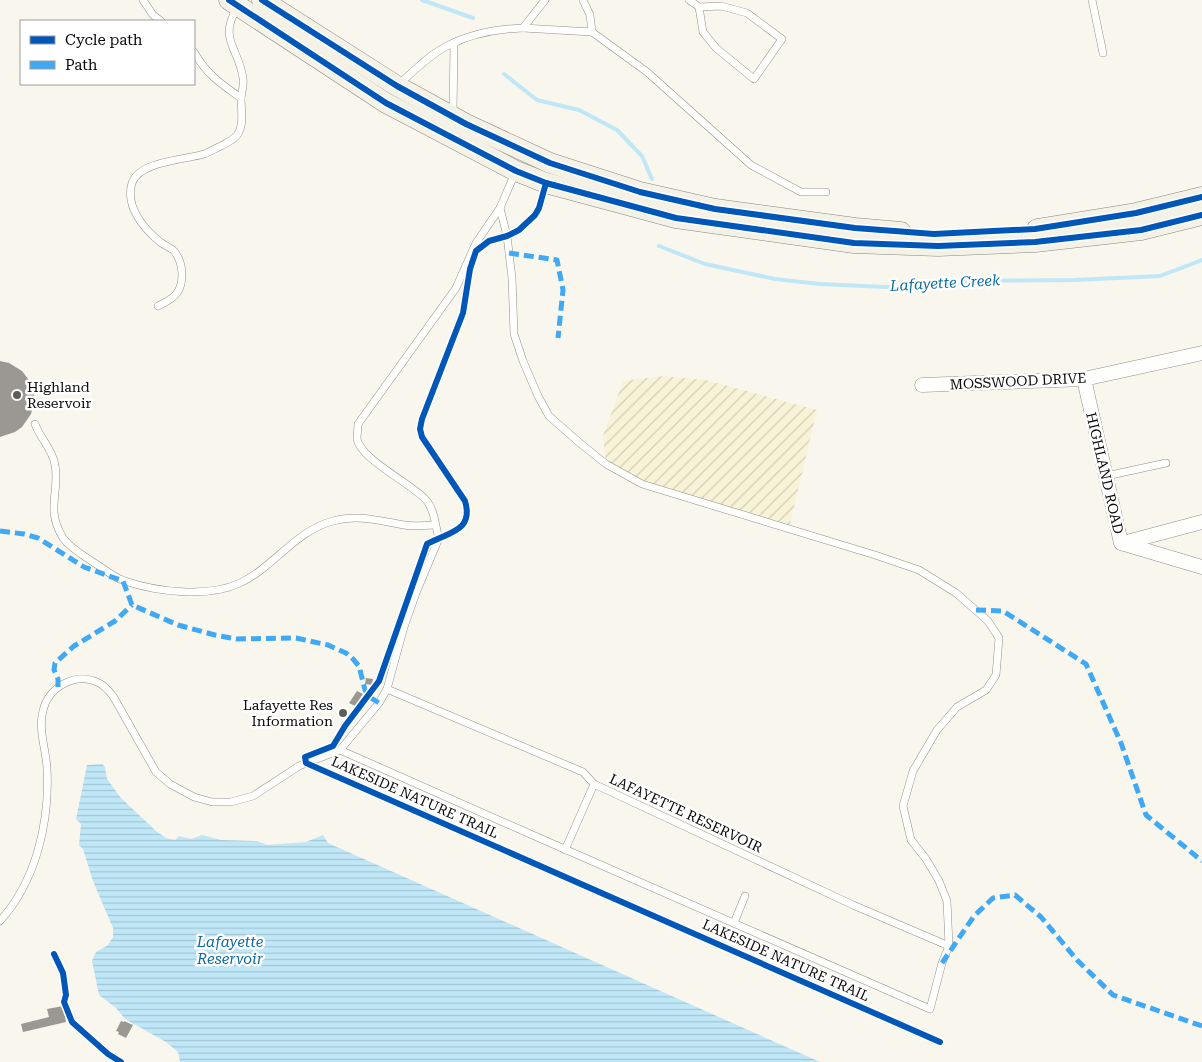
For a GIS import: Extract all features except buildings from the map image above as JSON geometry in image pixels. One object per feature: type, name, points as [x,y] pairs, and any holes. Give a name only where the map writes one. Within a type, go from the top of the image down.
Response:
[{"type":"main road","points":[[262,0],[397,86],[453,116],[484,136],[550,163],[586,175],[640,192],[715,209],[855,228],[934,234],[1035,229],[1136,213],[1202,197]]},
{"type":"main road","points":[[234,3],[386,103],[546,183],[676,218],[854,243],[938,246],[1036,242],[1141,230],[1202,215]]},
{"type":"street","name":"MOSSWOOD DRIVE","points":[[922,386],[1084,379],[1202,353]]},
{"type":"street","name":"HIGHLAND ROAD","points":[[1084,379],[1121,544],[1202,567]]},
{"type":"street","points":[[1121,544],[1202,522]]},
{"type":"lane","points":[[143,0],[159,20]]},
{"type":"lane","points":[[523,28],[545,0]]},
{"type":"lane","points":[[583,0],[590,15],[592,32]]},
{"type":"lane","points":[[689,0],[700,7],[721,6],[747,13],[782,39],[754,78],[716,48],[703,32],[700,7]]},
{"type":"lane","points":[[1092,0],[1103,53]]},
{"type":"lane","points":[[158,306],[177,294],[181,280],[181,265],[173,251],[143,226],[131,202],[132,182],[138,174],[148,168],[165,162],[204,154],[231,141],[239,134],[242,124],[241,98],[243,80],[239,61],[231,44],[228,31],[234,3]]},
{"type":"lane","points":[[397,86],[429,58],[447,46],[500,29],[523,28],[592,32],[647,72],[751,165],[801,192],[826,192]]},
{"type":"lane","points":[[453,116],[454,43]]},
{"type":"lane","points":[[195,54],[202,66],[213,78],[241,98]]},
{"type":"lane","points":[[0,921],[12,907],[28,879],[40,843],[45,809],[47,774],[42,722],[43,711],[51,695],[66,682],[83,679],[106,688],[113,696],[156,772],[181,792],[212,802],[231,802],[253,796],[300,766],[340,750],[379,703],[387,689],[404,627],[439,538],[434,525],[433,512],[426,500],[367,455],[357,440],[358,424],[456,288],[476,243],[500,208],[509,164],[542,172]]},
{"type":"lane","points":[[551,173],[586,175]]},
{"type":"lane","points":[[340,750],[930,1009],[942,963],[949,946],[946,901],[939,880],[911,840],[903,806],[913,771],[938,730],[957,707],[986,690],[996,675],[999,638],[988,621],[956,593],[919,570],[642,484],[606,464],[549,416],[538,396],[514,334],[512,278],[507,236],[500,208]]},
{"type":"lane","points":[[36,424],[40,436],[53,457],[55,466],[54,514],[64,540],[78,552],[123,581],[154,589],[187,592],[219,591],[240,583],[312,529],[332,521],[352,517],[372,518],[406,526],[434,525]]},
{"type":"lane","points":[[1106,476],[1166,463]]},
{"type":"lane","name":"LAFAYETTE RESERVOIR","points":[[387,689],[583,772],[594,784],[854,905],[949,946]]},
{"type":"lane","points":[[565,850],[594,784]]},
{"type":"lane","points":[[734,923],[745,896]]},
{"type":"shaded area","points":[[664,376],[706,380],[817,410],[789,528],[642,484],[606,464],[603,436],[623,381]]},
{"type":"water","name":"Lafayette Reservoir","points":[[102,764],[105,767],[107,779],[121,798],[166,838],[175,840],[179,836],[191,839],[202,835],[221,840],[257,841],[267,845],[306,842],[323,835],[328,843],[820,1062],[180,1062],[178,1052],[166,1042],[125,1019],[116,1008],[99,995],[92,961],[96,952],[108,945],[113,937],[113,928],[93,881],[83,849],[79,845],[81,824],[76,819],[87,765]]},
{"type":"waterway","name":"Lafayette Creek","points":[[422,0],[473,18]]},
{"type":"waterway","name":"Lafayette Creek","points":[[504,74],[537,100],[579,110],[617,130],[642,156],[652,179]]},
{"type":"waterway","name":"Lafayette Creek","points":[[659,246],[705,264],[775,279],[820,284],[885,287],[936,286],[971,281],[1075,280],[1160,276],[1202,260]]},
{"type":"marked path","points":[[509,253],[557,260],[563,290],[558,338]]},
{"type":"marked path","points":[[0,531],[38,538],[84,567],[123,581],[132,605],[178,625],[236,639],[296,638],[328,645],[346,653],[359,666],[368,696],[379,703]]},
{"type":"marked path","points":[[58,687],[58,679],[54,670],[55,663],[74,646],[115,621],[132,605]]},
{"type":"marked path","points":[[976,610],[1003,611],[1086,664],[1121,743],[1146,815],[1202,861]]},
{"type":"marked path","points":[[942,963],[974,916],[993,898],[1015,895],[1041,917],[1077,960],[1113,995],[1202,1026]]},
{"type":"cycle path","points":[[229,0],[386,103],[516,171],[546,183],[676,218],[854,243],[938,246],[1035,242],[1141,230],[1202,215]]},
{"type":"cycle path","points":[[262,0],[397,86],[466,124],[550,163],[640,192],[715,209],[855,228],[934,234],[1035,229],[1136,213],[1202,197]]},
{"type":"cycle path","name":"LAKESIDE NATURE TRAIL","points":[[546,183],[539,208],[535,215],[519,230],[507,236],[489,241],[476,251],[470,269],[463,313],[422,419],[420,429],[422,437],[465,501],[466,519],[458,529],[427,544],[379,681],[345,726],[333,746],[305,757],[306,763],[940,1042]]},
{"type":"cycle path","points":[[54,954],[63,973],[66,995],[64,1002],[72,1022],[108,1054],[121,1062]]},
{"type":"place","name":"Highland Reservoir","points":[[17,395]]},
{"type":"place","name":"Lafayette Res Information","points":[[343,713]]}]
